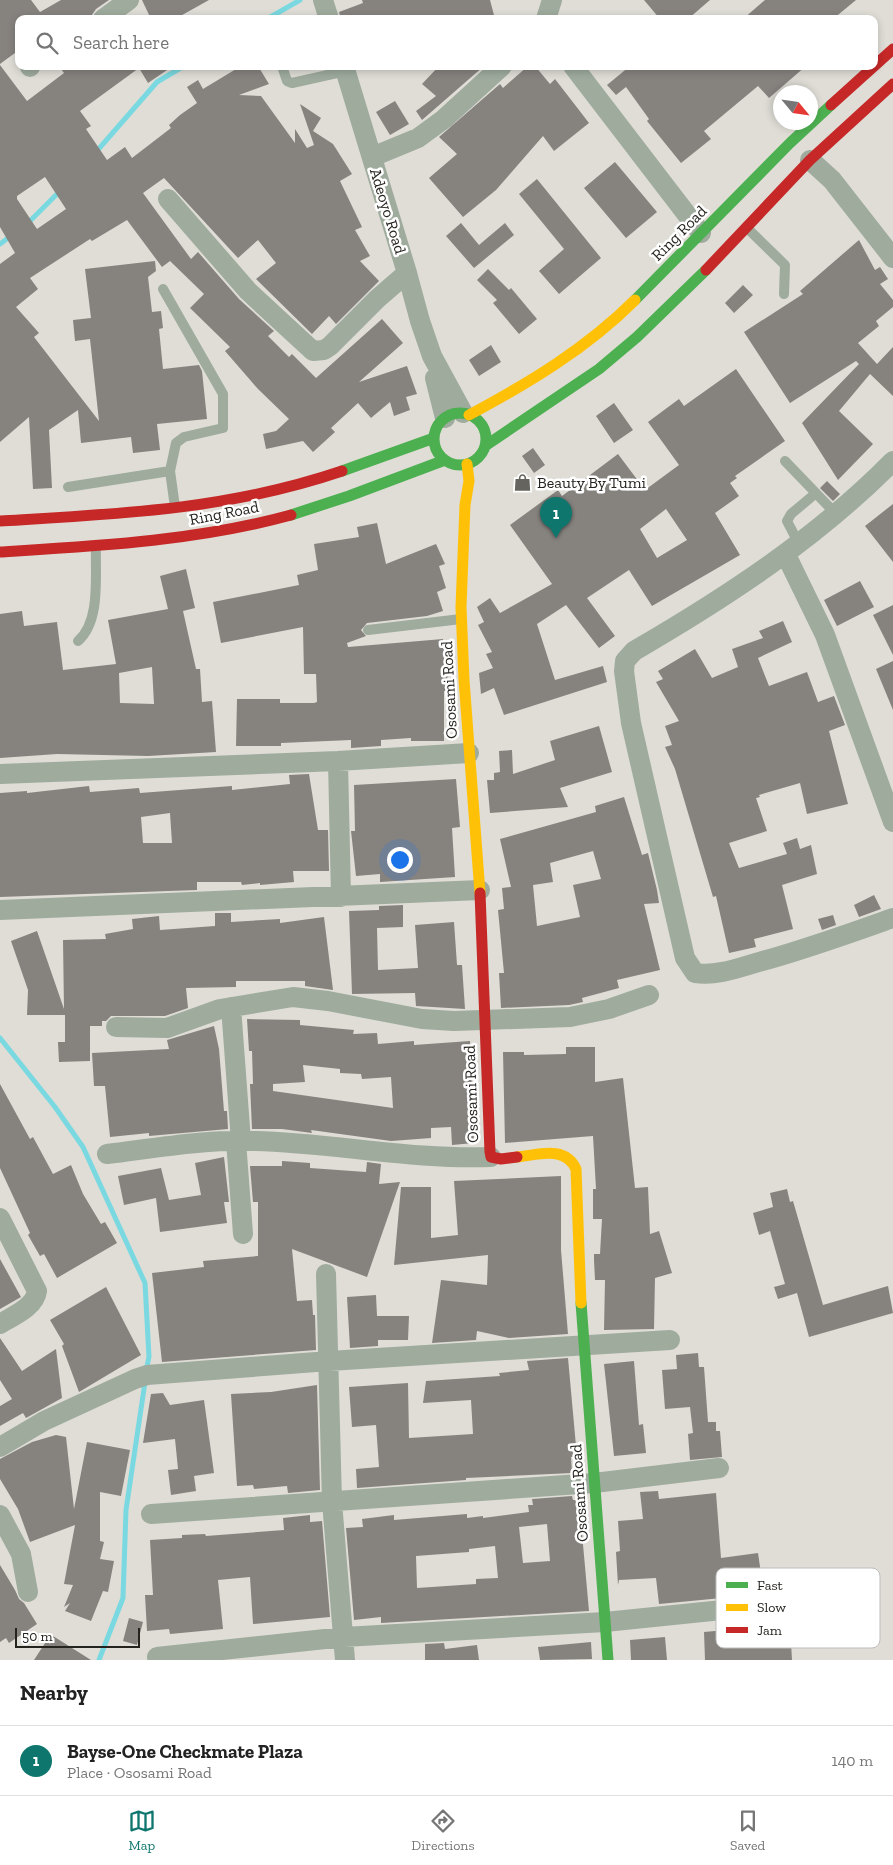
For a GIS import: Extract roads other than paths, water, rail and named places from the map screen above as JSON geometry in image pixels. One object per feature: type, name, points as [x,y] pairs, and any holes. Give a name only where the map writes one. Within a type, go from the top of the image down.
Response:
[{"type":"main road","name":"Ring Road","points":[[878,63],[893,49]]},
{"type":"main road","name":"Ring Road","points":[[459,416],[514,391],[578,350],[619,316],[790,143],[870,70]]},
{"type":"main road","points":[[485,446],[483,427],[477,420],[459,416],[437,427],[434,438],[437,450],[455,463],[475,460],[485,446],[599,369],[637,337],[746,228],[810,160],[893,84]]},
{"type":"main road","name":"Ring Road","points":[[0,520],[175,508],[243,499],[292,486],[434,438]]},
{"type":"main road","name":"Ring Road","points":[[0,552],[96,546],[197,535],[248,526],[301,512],[455,463]]},
{"type":"main road","name":"Ososami Road","points":[[465,506],[462,619],[469,753],[480,890],[489,1147],[492,1156],[501,1158],[559,1153],[567,1156],[577,1173],[578,1261],[608,1660]]},
{"type":"street","points":[[108,15],[129,0]]},
{"type":"street","points":[[324,0],[328,15]]},
{"type":"street","points":[[547,15],[552,0]]},
{"type":"street","name":"Adeoyo Road","points":[[345,70],[420,321],[432,356],[459,416]]},
{"type":"street","points":[[372,157],[418,138],[444,120],[498,70]]},
{"type":"street","points":[[576,70],[701,233]]},
{"type":"street","points":[[810,160],[832,180],[893,258]]},
{"type":"street","points":[[168,198],[248,291],[314,351],[324,350],[330,346],[376,299],[407,273]]},
{"type":"street","points":[[893,462],[793,549],[719,601],[634,651],[624,662],[631,723],[685,958],[696,973],[709,975],[792,953],[893,918]]},
{"type":"street","points":[[455,463],[456,481],[465,506]]},
{"type":"street","points":[[793,549],[893,822]]},
{"type":"street","points":[[0,774],[338,761],[469,753]]},
{"type":"street","points":[[338,761],[342,897]]},
{"type":"street","points":[[0,910],[480,890]]},
{"type":"street","points":[[116,1027],[167,1028],[231,1008],[293,997],[328,1001],[422,1019],[485,1021],[570,1017],[609,1009],[648,995]]},
{"type":"street","points":[[231,1008],[243,1234]]},
{"type":"street","points":[[107,1154],[239,1141],[425,1156],[492,1156]]},
{"type":"street","points":[[0,1218],[38,1291],[36,1298],[31,1304],[0,1324]]},
{"type":"street","points":[[326,1274],[332,1502],[345,1660]]},
{"type":"street","points":[[0,1446],[44,1421],[135,1379],[166,1374],[329,1361],[471,1354],[584,1344],[670,1340]]},
{"type":"street","points":[[151,1514],[594,1483],[719,1468]]},
{"type":"street","points":[[0,1514],[21,1554],[28,1592]]},
{"type":"street","points":[[158,1657],[344,1637],[605,1622],[716,1611]]},
{"type":"lane","points":[[283,70],[286,82],[290,83],[322,71]]},
{"type":"lane","points":[[746,228],[784,265],[784,294]]},
{"type":"lane","points":[[163,289],[223,394],[223,428],[184,437],[176,443],[170,471],[175,508]]},
{"type":"lane","points":[[785,461],[835,513]]},
{"type":"lane","points":[[68,487],[170,471]]},
{"type":"lane","points":[[793,549],[787,521],[791,514],[816,493]]},
{"type":"lane","points":[[78,641],[89,628],[93,617],[96,546]]},
{"type":"lane","points":[[368,630],[462,619]]},
{"type":"waterway","points":[[274,15],[300,0]]},
{"type":"waterway","points":[[96,152],[157,82],[177,70]]},
{"type":"waterway","points":[[27,224],[60,191]]},
{"type":"waterway","points":[[0,244],[12,235]]},
{"type":"waterway","points":[[0,1038],[55,1107],[83,1147],[145,1283],[149,1357],[146,1371]]},
{"type":"waterway","points":[[99,1660],[123,1598],[126,1510],[145,1382]]},
{"type":"place","name":"Beauty By Tumi","points":[[523,482]]},
{"type":"place","name":"Bayse-One Checkmate Plaza","points":[[556,538]]}]
